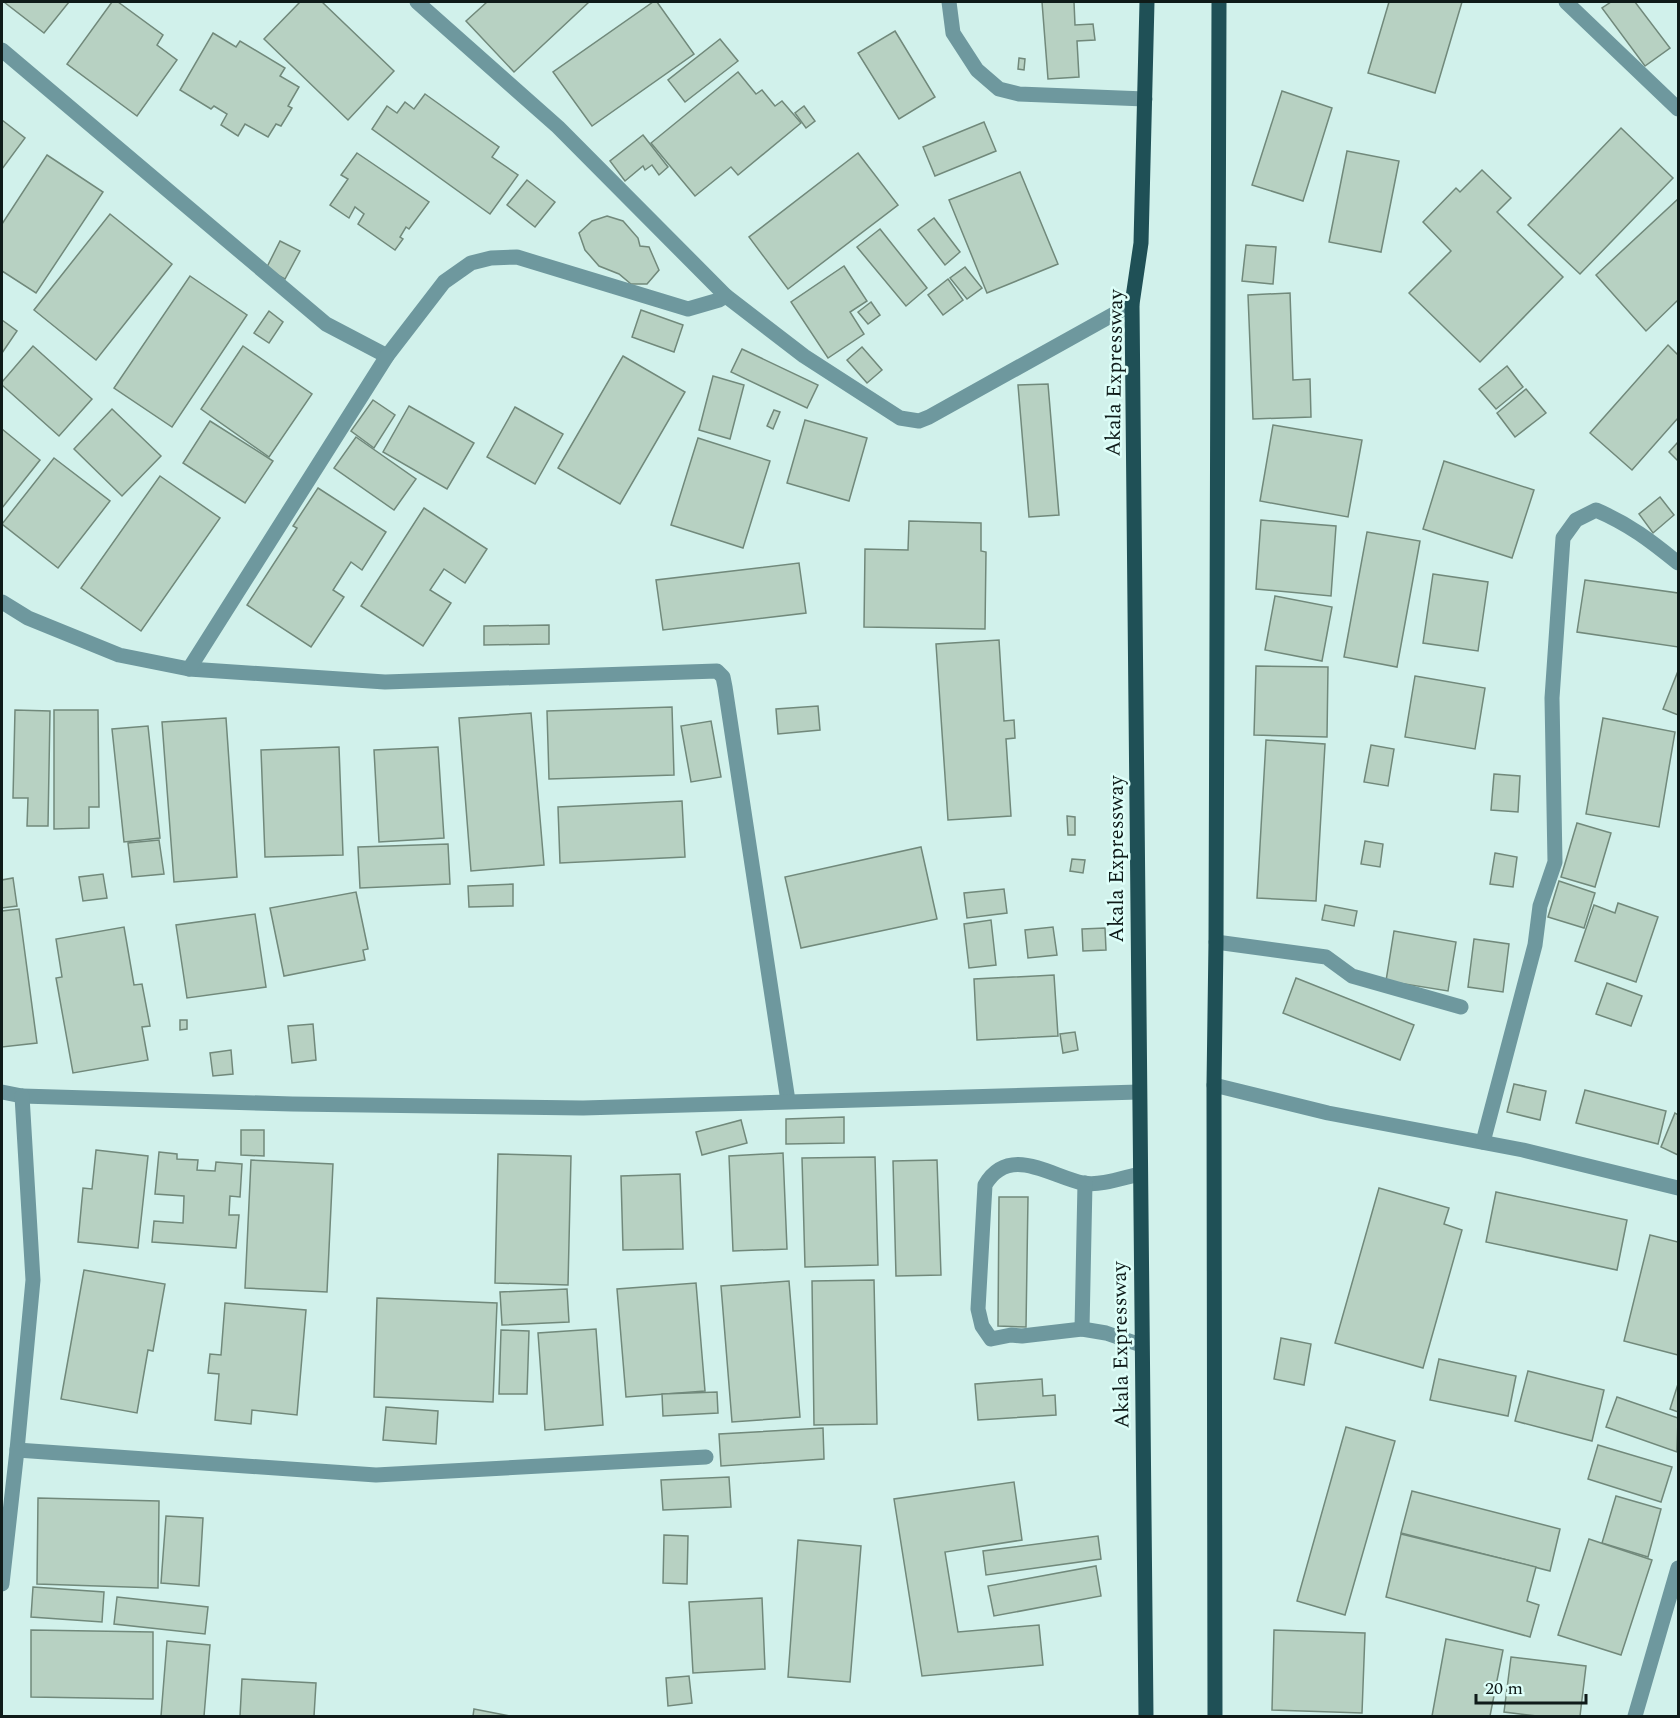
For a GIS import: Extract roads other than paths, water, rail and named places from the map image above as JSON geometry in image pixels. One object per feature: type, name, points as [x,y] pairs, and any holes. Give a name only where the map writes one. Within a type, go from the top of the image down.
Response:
[{"type":"main road","name":"Akala Expressway","points":[[1146,1716],[1132,304],[1142,243],[1148,2]]},
{"type":"main road","points":[[1215,1716],[1214,1085],[1219,2]]},
{"type":"street","points":[[417,2],[558,127],[726,296],[804,356],[900,418],[919,421],[929,417],[1132,304]]},
{"type":"street","points":[[949,2],[953,33],[977,70],[999,89],[1018,94],[1145,99]]},
{"type":"street","points":[[1566,2],[1678,109]]},
{"type":"street","points":[[2,50],[326,324],[387,356]]},
{"type":"street","points":[[189,669],[387,356],[444,282],[471,263],[491,258],[517,257],[688,309],[726,296]]},
{"type":"street","points":[[1483,1142],[1535,945],[1540,906],[1555,862],[1552,698],[1563,538],[1576,520],[1596,510],[1621,520],[1678,563]]},
{"type":"street","points":[[2,602],[28,618],[119,655],[189,669],[385,682],[717,671],[723,677],[725,687],[788,1101]]},
{"type":"street","points":[[1216,942],[1326,957],[1352,976],[1461,1007]]},
{"type":"street","points":[[1214,1085],[1328,1113],[1524,1150],[1678,1188]]},
{"type":"street","points":[[2,1092],[22,1096],[292,1104],[583,1108],[1139,1092]]},
{"type":"street","points":[[2,1584],[33,1280],[22,1096]]},
{"type":"street","points":[[1140,1174],[1108,1182],[1085,1183],[1032,1166],[1014,1164],[1001,1168],[991,1176],[986,1185],[978,1309],[982,1326],[991,1339],[1082,1329],[1106,1333],[1141,1345]]},
{"type":"street","points":[[1082,1329],[1085,1183]]},
{"type":"street","points":[[17,1450],[376,1475],[706,1457]]},
{"type":"street","points":[[1635,1716],[1678,1568]]}]
